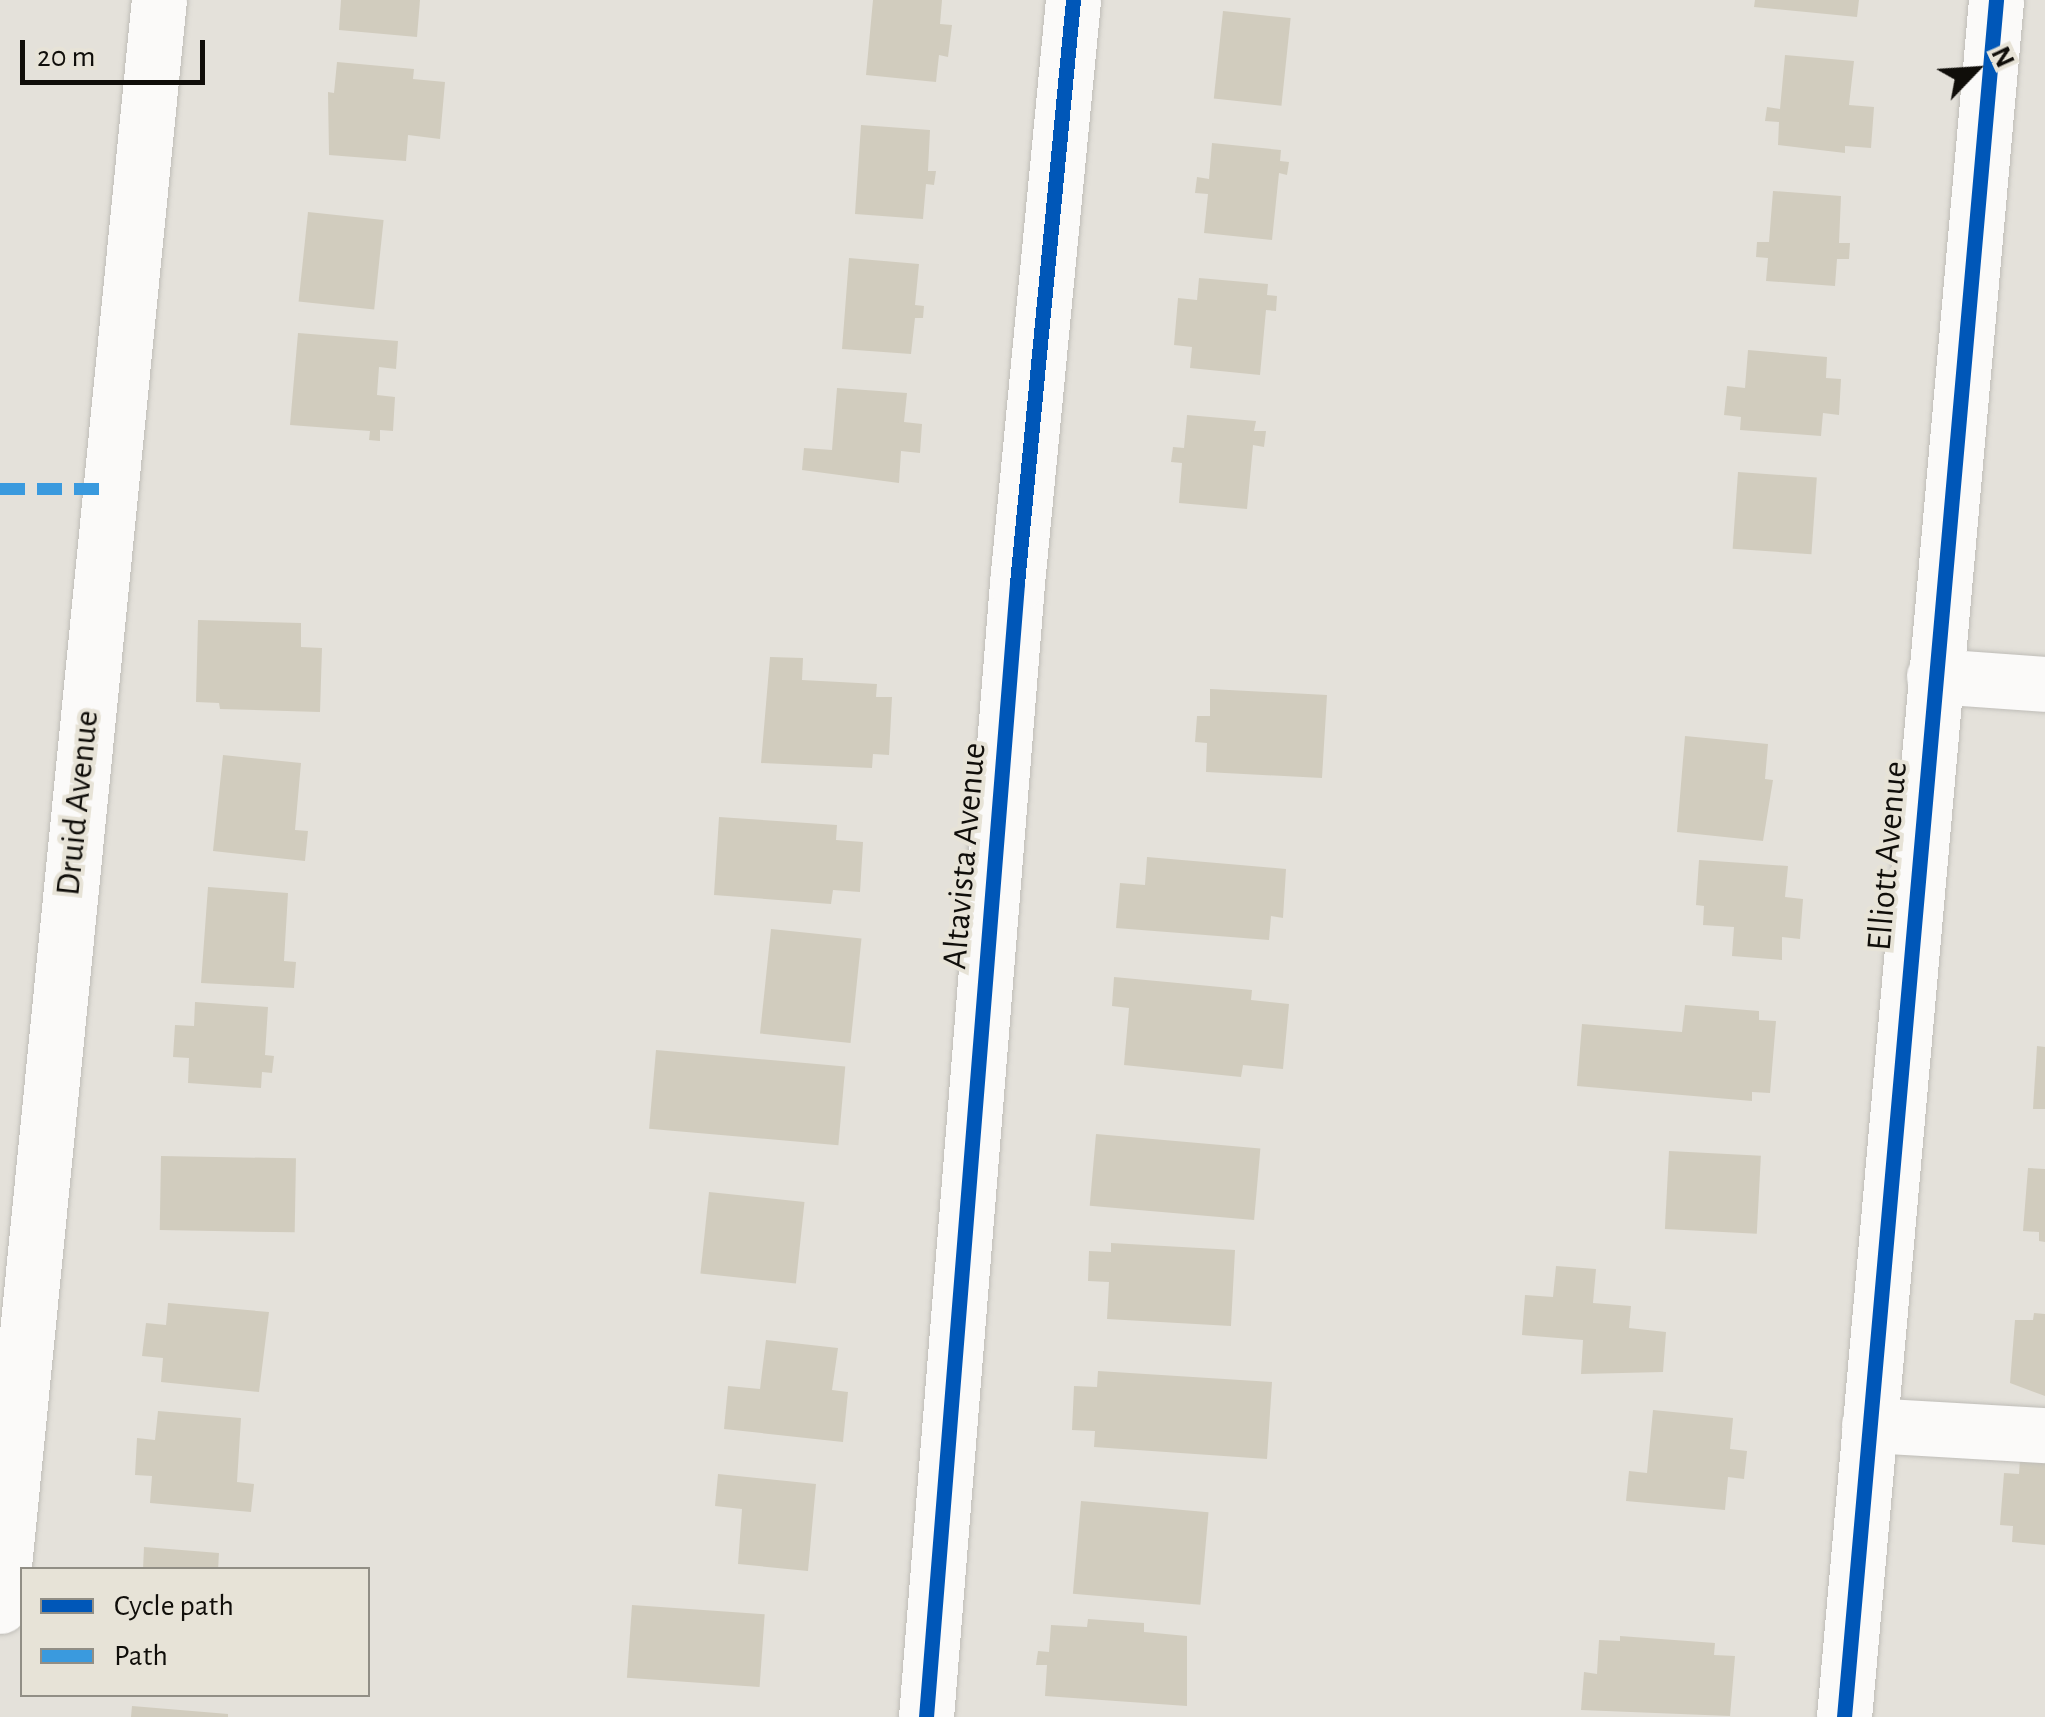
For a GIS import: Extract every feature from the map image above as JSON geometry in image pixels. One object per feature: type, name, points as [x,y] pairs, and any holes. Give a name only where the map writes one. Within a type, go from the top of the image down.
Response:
[{"type":"street","name":"Druid Avenue","points":[[0,1606],[5,1476],[159,0]]},
{"type":"street","name":"Altavista Avenue","points":[[926,1717],[1015,603],[1073,0]]},
{"type":"street","name":"Elliott Avenue","points":[[1844,1717],[1996,0]]},
{"type":"street","points":[[1934,676],[2045,684]]},
{"type":"street","points":[[1869,1425],[2045,1435]]},
{"type":"building","points":[[341,0],[420,0],[417,37],[339,30]]},
{"type":"building","points":[[873,0],[942,0],[940,24],[952,25],[948,57],[939,55],[936,82],[866,75]]},
{"type":"building","points":[[1755,0],[1859,0],[1857,17],[1754,7]]},
{"type":"building","points":[[1223,11],[1291,18],[1281,106],[1214,99]]},
{"type":"building","points":[[1785,55],[1854,61],[1849,105],[1874,107],[1871,148],[1845,146],[1845,153],[1778,145],[1779,122],[1765,121],[1767,107],[1780,109]]},
{"type":"building","points":[[337,62],[414,69],[413,79],[445,82],[440,139],[408,135],[406,161],[329,155],[328,92],[334,93]]},
{"type":"building","points":[[861,125],[930,130],[928,171],[936,171],[934,185],[926,184],[923,219],[855,214]]},
{"type":"building","points":[[1212,143],[1281,150],[1280,161],[1289,162],[1287,175],[1279,173],[1272,240],[1204,233],[1208,194],[1195,193],[1197,177],[1209,179]]},
{"type":"building","points":[[1773,191],[1841,196],[1839,243],[1850,243],[1849,259],[1837,259],[1835,286],[1766,281],[1768,258],[1756,257],[1757,242],[1769,242]]},
{"type":"building","points":[[308,212],[384,220],[374,309],[299,302]]},
{"type":"building","points":[[849,258],[919,264],[915,305],[924,306],[923,318],[915,318],[911,354],[842,349]]},
{"type":"building","points":[[1199,278],[1268,284],[1267,295],[1277,296],[1276,311],[1266,310],[1260,375],[1190,368],[1192,347],[1174,345],[1178,298],[1197,300]]},
{"type":"building","points":[[298,333],[398,341],[396,369],[379,367],[377,395],[395,397],[393,431],[380,430],[380,441],[369,440],[370,431],[290,425]]},
{"type":"building","points":[[1748,350],[1827,357],[1826,378],[1841,379],[1839,415],[1823,413],[1821,436],[1740,430],[1741,417],[1724,415],[1727,386],[1745,388]]},
{"type":"building","points":[[837,388],[907,393],[904,422],[922,424],[920,453],[901,451],[899,483],[802,470],[804,448],[832,450]]},
{"type":"building","points":[[1187,415],[1256,421],[1254,431],[1266,431],[1264,447],[1253,445],[1247,509],[1179,503],[1182,463],[1171,462],[1173,447],[1184,448]]},
{"type":"building","points":[[1738,472],[1817,478],[1811,554],[1733,549]]},
{"type":"building","points":[[198,620],[301,623],[301,647],[322,648],[320,712],[220,709],[219,703],[196,702]]},
{"type":"building","points":[[770,657],[803,658],[802,680],[877,684],[876,697],[892,697],[889,755],[873,754],[872,768],[761,763]]},
{"type":"building","points":[[1210,689],[1327,695],[1322,778],[1206,772],[1207,743],[1195,742],[1197,716],[1210,716]]},
{"type":"building","points":[[1685,736],[1768,744],[1765,779],[1773,780],[1763,841],[1677,832]]},
{"type":"building","points":[[223,755],[301,763],[295,830],[308,831],[305,861],[213,851]]},
{"type":"building","points":[[719,817],[837,825],[836,840],[863,842],[860,892],[833,890],[831,904],[714,895]]},
{"type":"building","points":[[1147,857],[1286,869],[1283,918],[1271,916],[1269,940],[1116,928],[1120,883],[1145,885]]},
{"type":"building","points":[[1699,860],[1788,866],[1785,897],[1803,899],[1800,939],[1782,937],[1782,960],[1732,956],[1734,927],[1703,925],[1704,906],[1696,905]]},
{"type":"building","points":[[208,887],[288,893],[284,961],[296,962],[294,988],[201,983]]},
{"type":"building","points":[[771,929],[862,939],[851,1043],[760,1033]]},
{"type":"building","points":[[1114,977],[1252,990],[1251,1000],[1289,1004],[1283,1069],[1243,1065],[1241,1077],[1124,1065],[1129,1008],[1112,1006]]},
{"type":"building","points":[[195,1002],[268,1007],[265,1055],[274,1056],[272,1073],[262,1072],[261,1088],[188,1083],[189,1058],[173,1057],[175,1025],[194,1026]]},
{"type":"building","points":[[1685,1005],[1759,1011],[1759,1020],[1776,1021],[1770,1093],[1752,1092],[1752,1101],[1577,1086],[1582,1024],[1682,1032]]},
{"type":"building","points":[[2037,1046],[2045,1047],[2045,1109],[2033,1109]]},
{"type":"building","points":[[656,1050],[845,1067],[838,1145],[649,1129]]},
{"type":"building","points":[[1096,1134],[1260,1148],[1254,1220],[1090,1206]]},
{"type":"building","points":[[1669,1151],[1761,1156],[1757,1234],[1665,1229]]},
{"type":"building","points":[[161,1156],[296,1158],[295,1232],[160,1230]]},
{"type":"building","points":[[2028,1168],[2045,1169],[2045,1242],[2039,1241],[2039,1232],[2023,1231]]},
{"type":"building","points":[[709,1192],[804,1202],[796,1284],[700,1274]]},
{"type":"building","points":[[1111,1243],[1235,1250],[1231,1326],[1107,1319],[1109,1282],[1088,1281],[1089,1251],[1111,1252]]},
{"type":"building","points":[[1556,1266],[1596,1269],[1593,1303],[1631,1306],[1629,1328],[1666,1332],[1663,1372],[1581,1374],[1583,1340],[1522,1335],[1525,1295],[1553,1297]]},
{"type":"building","points":[[168,1303],[269,1312],[259,1392],[161,1382],[163,1358],[142,1356],[146,1323],[166,1325]]},
{"type":"building","points":[[2034,1313],[2045,1314],[2045,1396],[2010,1383],[2015,1320],[2033,1320]]},
{"type":"building","points":[[766,1340],[838,1348],[832,1390],[848,1392],[843,1442],[724,1429],[728,1386],[760,1389]]},
{"type":"building","points":[[1098,1371],[1272,1382],[1267,1459],[1094,1447],[1095,1431],[1072,1430],[1074,1386],[1097,1387]]},
{"type":"building","points":[[1653,1410],[1733,1418],[1730,1449],[1747,1451],[1744,1479],[1728,1477],[1725,1510],[1626,1501],[1629,1471],[1647,1473]]},
{"type":"building","points":[[158,1411],[241,1418],[237,1482],[254,1484],[251,1512],[150,1503],[152,1476],[135,1475],[137,1438],[155,1440]]},
{"type":"building","points":[[2020,1459],[2045,1461],[2045,1545],[2012,1542],[2013,1526],[2000,1525],[2004,1473],[2019,1474]]},
{"type":"building","points":[[718,1474],[816,1484],[808,1571],[738,1564],[742,1509],[715,1506]]},
{"type":"building","points":[[1081,1501],[1209,1512],[1200,1605],[1073,1594]]},
{"type":"building","points":[[144,1547],[219,1553],[218,1567],[143,1567]]},
{"type":"building","points":[[632,1605],[765,1614],[760,1687],[627,1678]]},
{"type":"building","points":[[1088,1619],[1144,1623],[1144,1632],[1187,1636],[1187,1706],[1045,1696],[1047,1665],[1036,1665],[1038,1651],[1049,1652],[1051,1625],[1087,1627]]},
{"type":"building","points":[[1620,1636],[1715,1643],[1714,1655],[1735,1656],[1730,1716],[1581,1710],[1584,1672],[1597,1674],[1599,1640],[1620,1641]]},
{"type":"building","points":[[132,1706],[228,1714],[228,1717],[131,1717]]},
{"type":"marked path","points":[[0,489],[109,489]]},
{"type":"cycle path","points":[[926,1717],[1017,583],[1073,0]]},
{"type":"cycle path","points":[[1844,1717],[1996,0]]}]
